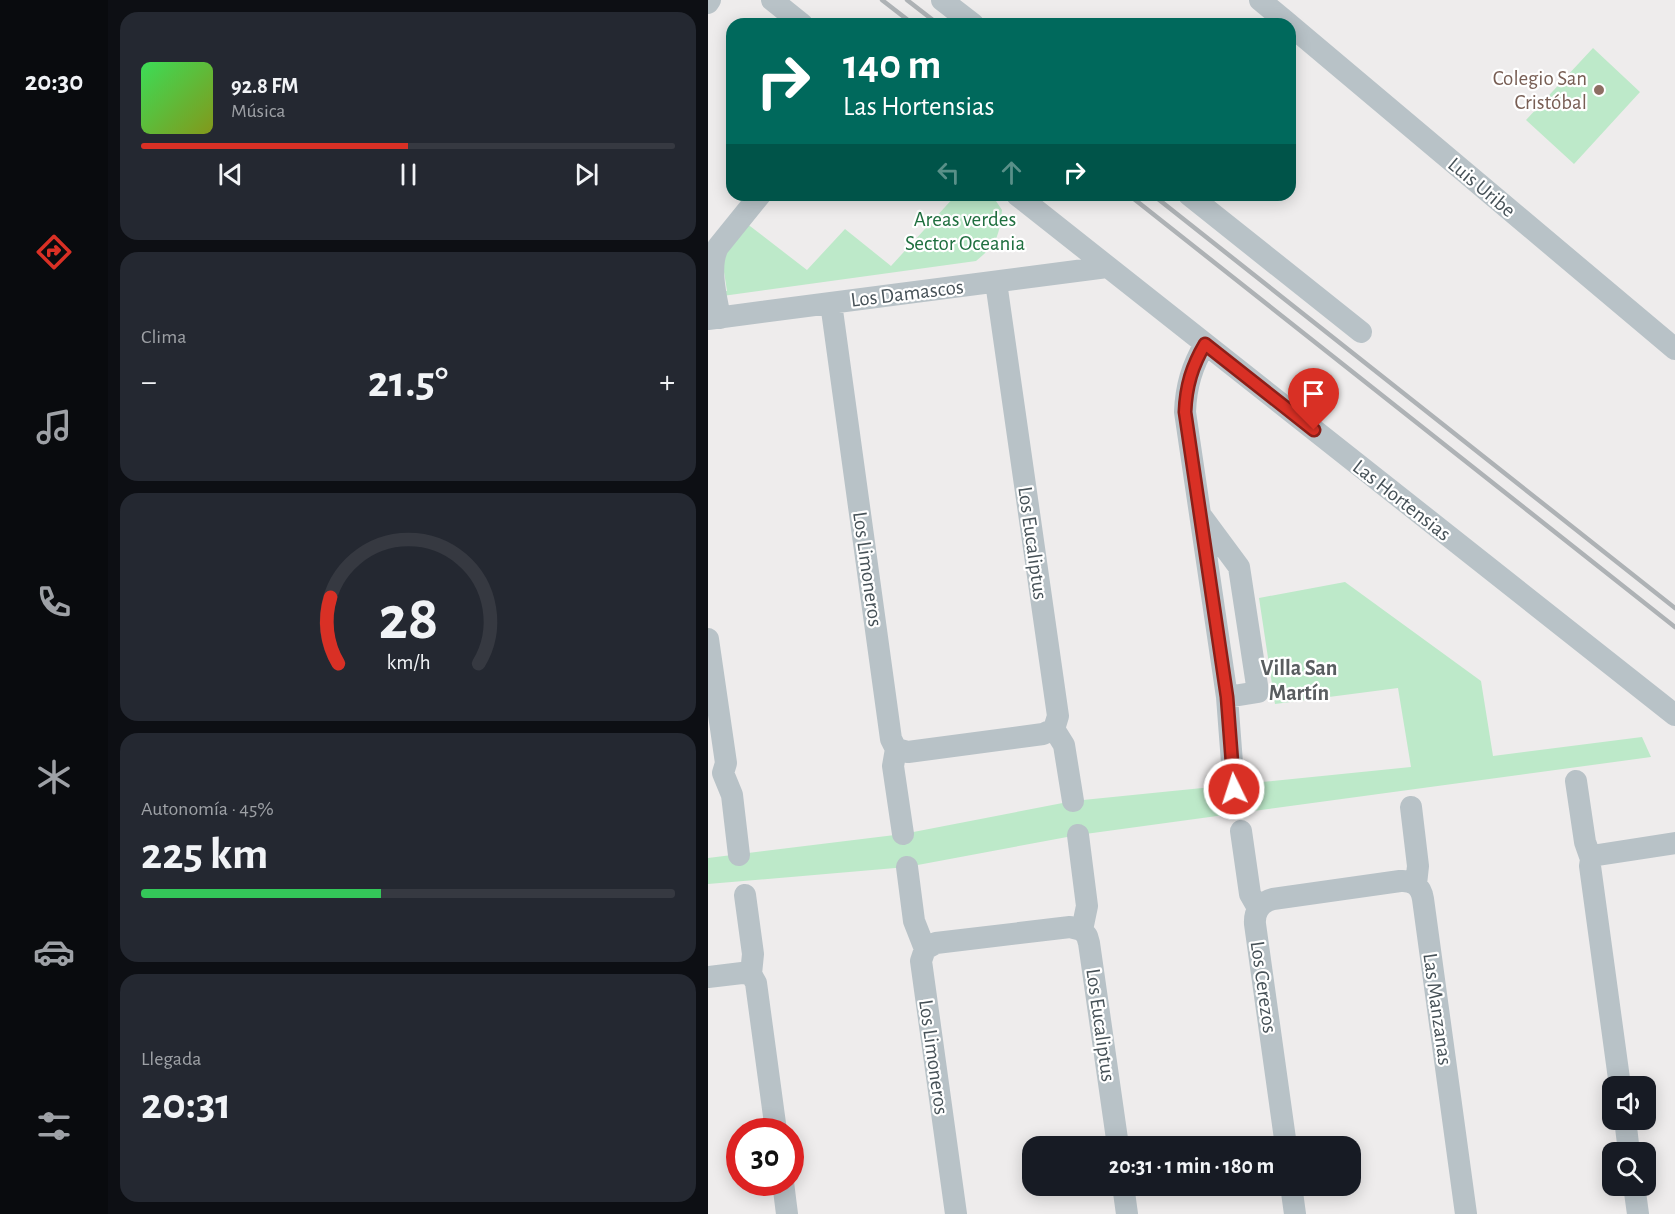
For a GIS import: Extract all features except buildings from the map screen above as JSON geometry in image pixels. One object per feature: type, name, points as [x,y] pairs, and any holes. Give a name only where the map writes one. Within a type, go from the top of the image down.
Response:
[{"type":"street","points":[[771,0],[794,18]]},
{"type":"street","points":[[942,0],[965,18]]},
{"type":"street","name":"Luis Uribe","points":[[1260,0],[1281,18]]},
{"type":"street","name":"Luis Uribe","points":[[1296,31],[1675,349]]},
{"type":"street","points":[[714,319],[713,257],[718,247],[755,201]]},
{"type":"street","name":"Las Hortensias","points":[[1024,201],[1675,715]]},
{"type":"street","points":[[1197,201],[1361,332]]},
{"type":"street","name":"Los Damascos","points":[[714,319],[1107,267]]},
{"type":"street","name":"Los Eucaliptus","points":[[996,282],[1058,716],[1054,729],[1064,745],[1073,801]]},
{"type":"street","name":"Los Limoneros","points":[[831,303],[891,739],[896,749],[893,766],[903,834]]},
{"type":"street","points":[[1205,344],[1187,383],[1186,426],[1227,697],[1234,789]]},
{"type":"street","points":[[1199,514],[1239,567],[1258,692],[1227,697]]},
{"type":"street","points":[[708,639],[726,763],[716,776],[732,795],[740,855]]},
{"type":"street","points":[[896,749],[908,752],[1043,734],[1054,729]]},
{"type":"street","points":[[1576,782],[1585,842],[1592,859],[1590,866],[1619,1076]]},
{"type":"street","name":"Las Manzanas","points":[[1411,807],[1418,866],[1416,884],[1423,898],[1466,1214]]},
{"type":"street","name":"Los Cerezos","points":[[1241,831],[1250,894],[1258,908],[1254,918],[1285,1136]]},
{"type":"street","name":"Los Eucaliptus","points":[[1078,835],[1087,906],[1082,930],[1089,943],[1117,1136]]},
{"type":"street","points":[[1592,859],[1598,855],[1675,843]]},
{"type":"street","name":"Los Limoneros","points":[[907,867],[914,921],[925,949],[921,955],[921,962],[956,1214]]},
{"type":"street","points":[[1258,908],[1268,901],[1285,898],[1400,881],[1411,881],[1416,884]]},
{"type":"street","points":[[745,895],[753,954],[752,974],[756,983],[774,1118]]},
{"type":"street","points":[[925,949],[936,943],[1070,927],[1082,930]]},
{"type":"street","points":[[708,977],[742,972],[752,974]]},
{"type":"street","points":[[785,1196],[787,1214]]},
{"type":"street","points":[[1125,1196],[1127,1214]]},
{"type":"street","points":[[1293,1196],[1295,1214]]},
{"type":"street","points":[[1636,1196],[1638,1214]]},
{"type":"green space","points":[[1593,48],[1640,92],[1574,164],[1526,120]]},
{"type":"green space","name":"Areas verdes Sector Oceania","points":[[951,201],[996,201],[1002,210],[1000,227],[993,245],[976,261],[708,298],[712,292],[727,291],[722,259],[746,223],[807,270],[845,229],[891,266]]},
{"type":"green space","points":[[1345,582],[1481,681],[1493,756],[1642,737],[1651,757],[1078,835],[907,867],[708,884],[708,858],[903,834],[1073,801],[1411,767],[1398,688],[1275,704],[1259,598]]},
{"type":"railway","points":[[882,0],[905,18]]},
{"type":"railway","points":[[907,0],[930,18]]},
{"type":"railway","points":[[1137,201],[1675,627]]},
{"type":"railway","points":[[1161,201],[1675,608]]},
{"type":"place","name":"Colegio San Cristóbal","points":[[1599,90]]},
{"type":"district","name":"Villa San Martín","points":[[1299,680]]},
{"type":"route","points":[[1234,789],[1227,697],[1185,412],[1187,383],[1197,356],[1205,344],[1314,430]]}]
